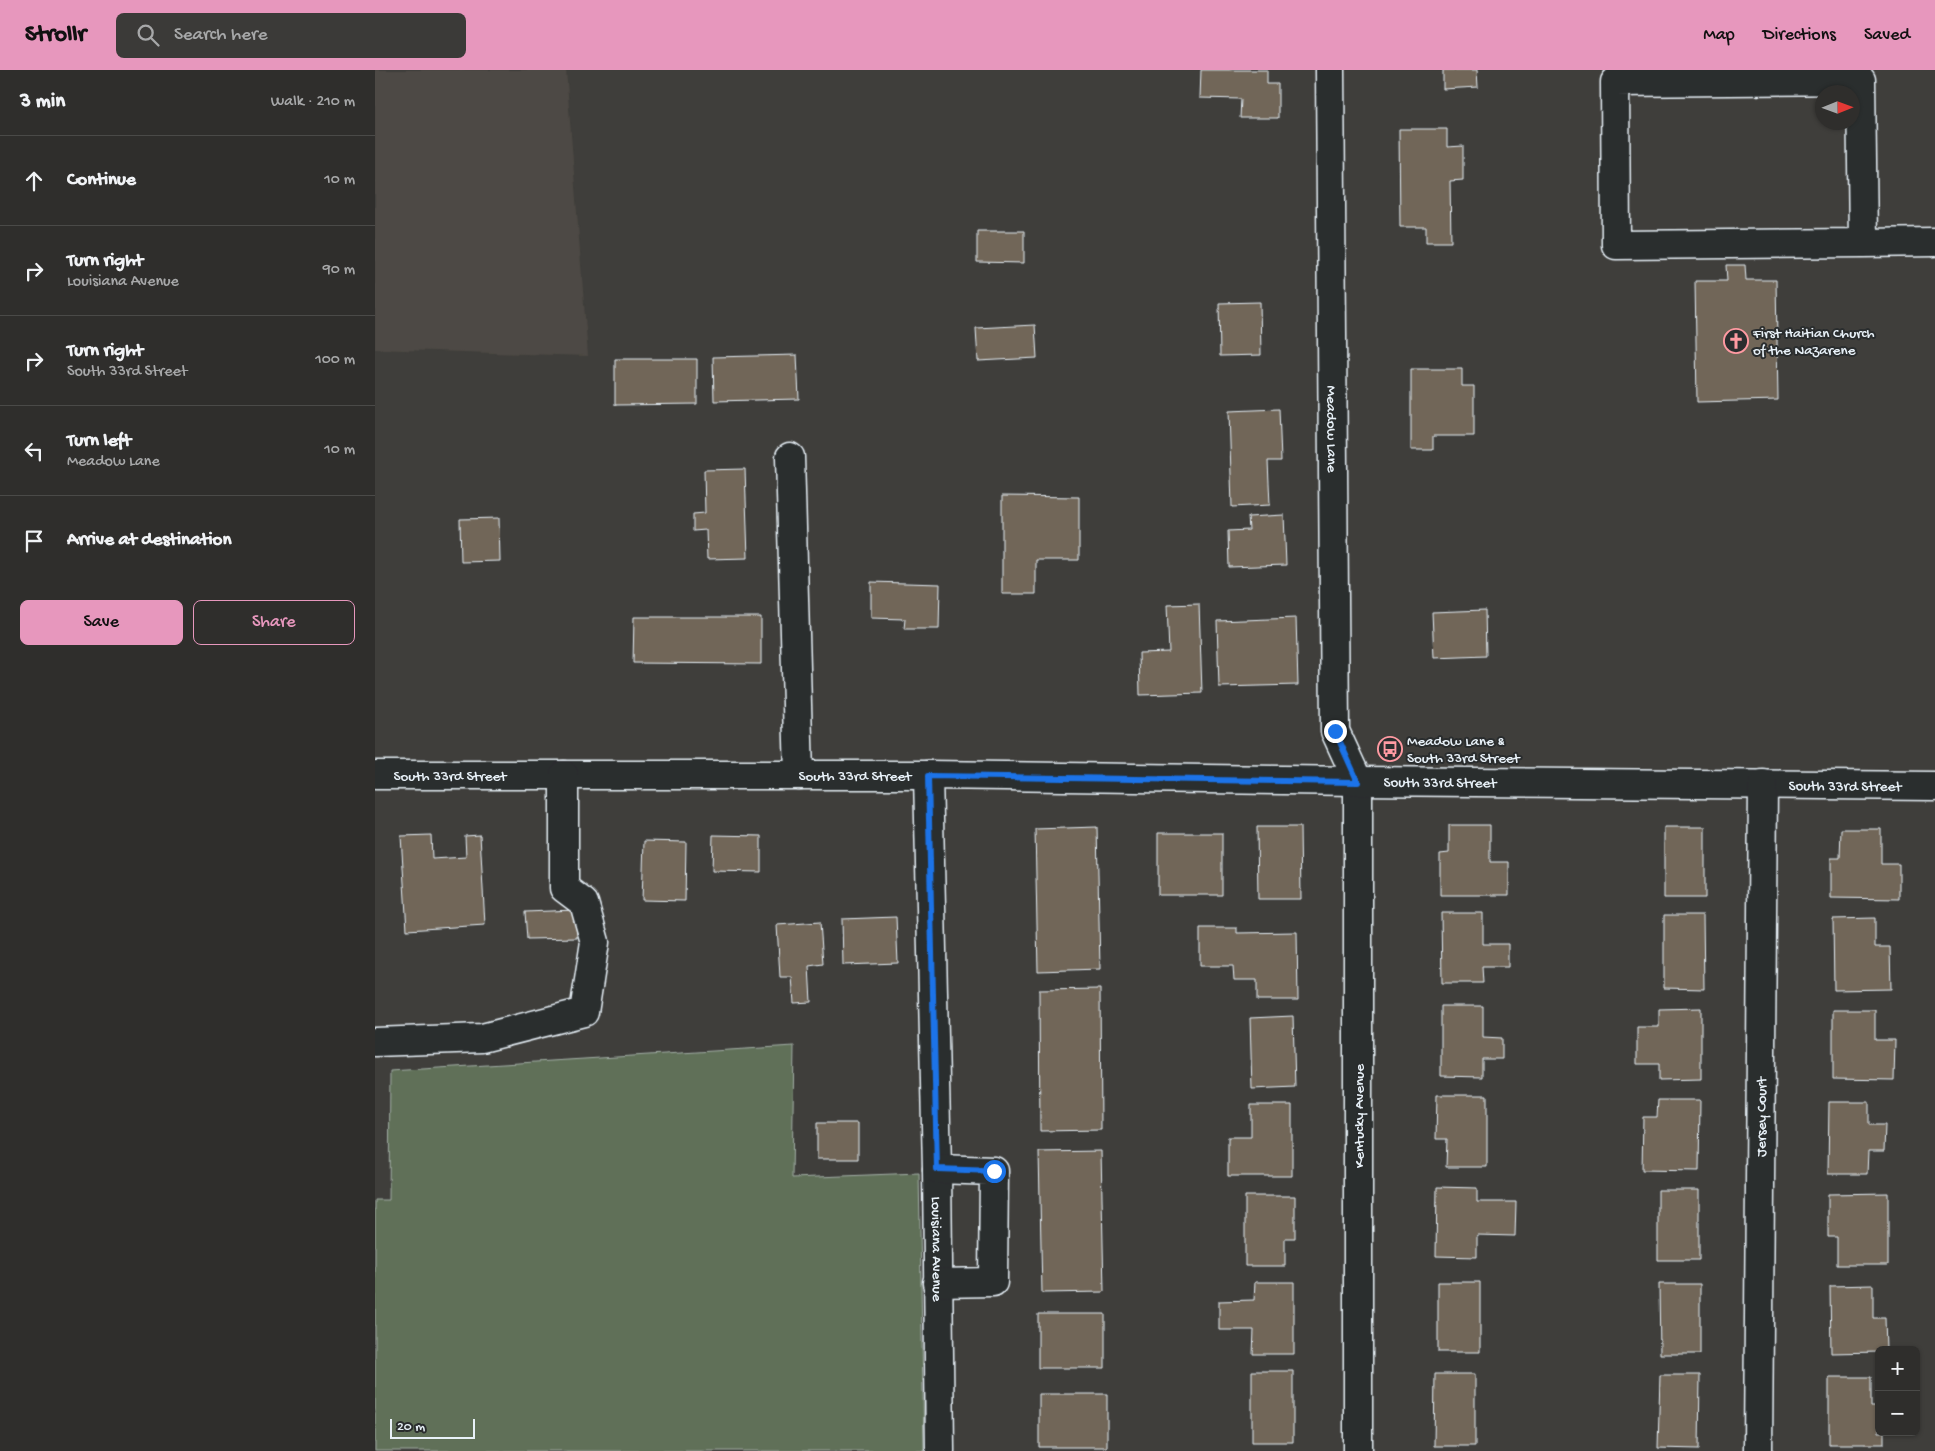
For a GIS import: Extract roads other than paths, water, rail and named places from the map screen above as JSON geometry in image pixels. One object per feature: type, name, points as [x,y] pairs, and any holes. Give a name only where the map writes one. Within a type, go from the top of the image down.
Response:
[{"type":"street","name":"Meadow Lane","points":[[1330,70],[1335,731],[1358,782]]},
{"type":"street","points":[[1863,243],[1861,80],[1615,82],[1616,246],[1863,243],[1935,242]]},
{"type":"street","points":[[790,457],[799,775]]},
{"type":"street","name":"South 33rd Street","points":[[375,775],[799,775],[1358,782],[1935,786]]},
{"type":"street","points":[[375,1042],[482,1038],[585,1012],[595,942],[583,903],[564,888],[564,775]]},
{"type":"street","name":"Louisiana Avenue","points":[[928,776],[937,1169],[940,1451]]},
{"type":"street","name":"Kentucky Avenue","points":[[1358,782],[1358,1451]]},
{"type":"street","name":"Jersey Court","points":[[1759,1451],[1763,784]]},
{"type":"street","points":[[937,1169],[994,1171],[993,1282],[937,1283]]},
{"type":"place","name":"First Haitian Church of the Nazarene","points":[[1736,341]]},
{"type":"place","name":"Meadow Lane & South 33rd Street","points":[[1390,749]]}]
